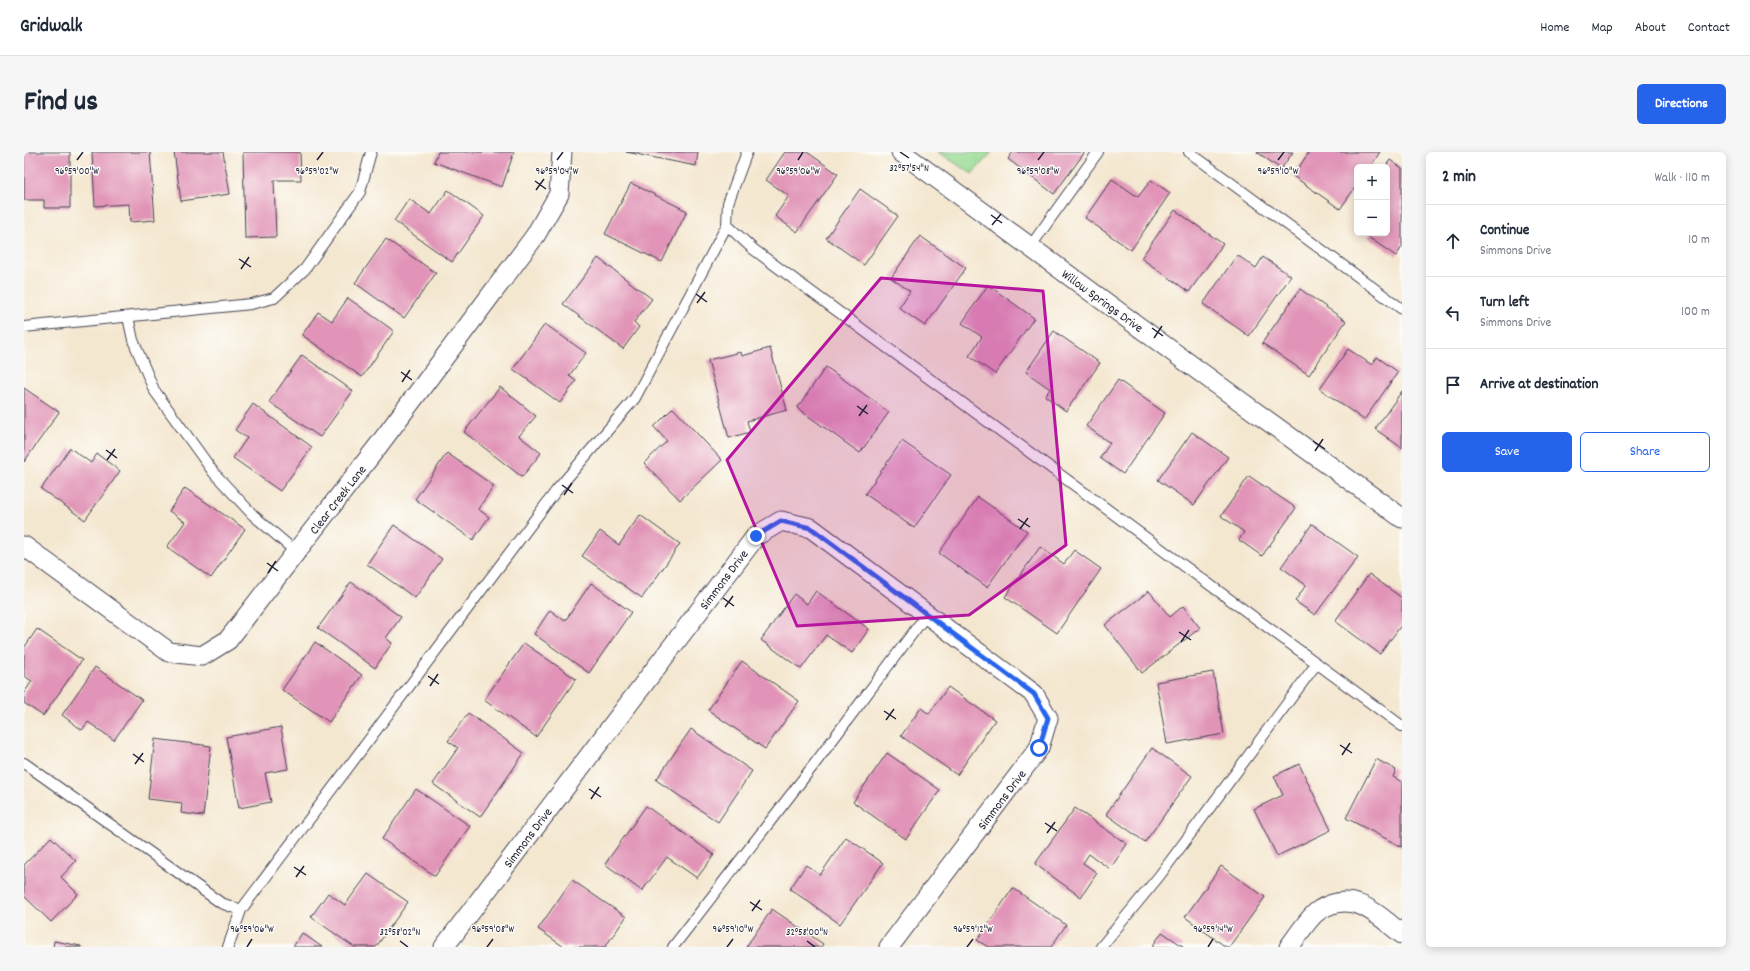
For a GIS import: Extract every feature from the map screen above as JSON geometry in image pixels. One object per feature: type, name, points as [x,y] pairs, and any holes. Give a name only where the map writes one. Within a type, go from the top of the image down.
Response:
[{"type":"street","name":"Clear Creek Lane","points":[[24,546],[170,652],[202,656],[228,640],[378,446],[535,236],[559,194],[562,152]]},
{"type":"street","name":"Willow Springs Drive","points":[[901,152],[1402,518]]},
{"type":"street","name":"Simmons Drive","points":[[444,947],[756,536],[781,521],[811,528],[1034,694],[1048,718],[1039,748],[889,947]]},
{"type":"street","points":[[1290,947],[1318,911],[1336,903],[1352,902],[1367,908],[1402,934]]},
{"type":"lane","points":[[24,327],[251,304],[274,298],[305,269],[360,192],[371,152]]},
{"type":"lane","points":[[228,947],[241,910],[556,491],[635,398],[727,225],[728,203],[747,152]]},
{"type":"lane","points":[[1030,247],[1098,152]]},
{"type":"lane","points":[[1189,152],[1402,308]]},
{"type":"lane","points":[[727,225],[753,249],[1402,726]]},
{"type":"lane","points":[[128,317],[133,340],[154,390],[214,473],[253,515],[296,552]]},
{"type":"lane","points":[[673,947],[816,762],[927,614]]},
{"type":"lane","points":[[1101,947],[1160,875],[1317,663]]},
{"type":"lane","points":[[24,763],[221,903],[241,910]]},
{"type":"highlighted area","points":[[881,278],[1043,291],[1066,545],[969,615],[797,626],[727,460]]},
{"type":"green space","points":[[938,152],[992,152],[972,174]]},
{"type":"building","points":[[24,152],[70,152],[70,208],[44,208],[44,200],[24,200]]},
{"type":"building","points":[[92,152],[150,152],[155,220],[130,222],[129,204],[95,206]]},
{"type":"building","points":[[174,152],[223,152],[230,194],[181,201]]},
{"type":"building","points":[[243,152],[300,152],[301,180],[274,180],[276,237],[245,238]]},
{"type":"building","points":[[438,152],[514,152],[502,187],[434,162]]},
{"type":"building","points":[[626,152],[698,152],[696,166]]},
{"type":"building","points":[[785,152],[807,152],[838,174],[797,232],[775,216],[789,196],[766,180]]},
{"type":"building","points":[[1013,152],[1085,152],[1054,194],[1008,159]]},
{"type":"building","points":[[1257,152],[1293,152],[1281,169]]},
{"type":"building","points":[[1309,152],[1380,152],[1372,164],[1354,164],[1354,189],[1340,209],[1293,176]]},
{"type":"building","points":[[1390,160],[1402,168],[1402,247],[1396,256],[1368,237],[1390,236],[1390,164],[1387,164]]},
{"type":"building","points":[[1112,179],[1138,197],[1151,180],[1170,193],[1131,250],[1085,218]]},
{"type":"building","points":[[631,183],[687,211],[662,262],[605,234]]},
{"type":"building","points":[[860,189],[898,216],[864,265],[826,238]]},
{"type":"building","points":[[448,190],[484,216],[452,262],[394,221],[409,199],[431,214]]},
{"type":"building","points":[[1175,210],[1223,244],[1189,292],[1141,258]]},
{"type":"building","points":[[920,236],[966,268],[925,326],[899,308],[910,291],[891,278]]},
{"type":"building","points":[[386,239],[436,273],[404,318],[355,283]]},
{"type":"building","points":[[1237,255],[1256,268],[1263,257],[1291,276],[1249,336],[1203,304]]},
{"type":"building","points":[[598,258],[652,299],[634,322],[639,327],[623,349],[563,304]]},
{"type":"building","points":[[988,285],[1034,318],[995,374],[969,356],[982,337],[962,323]]},
{"type":"building","points":[[1300,289],[1346,321],[1309,375],[1262,343]]},
{"type":"building","points":[[348,298],[394,331],[362,377],[302,335],[318,312],[332,321]]},
{"type":"building","points":[[545,324],[586,353],[569,376],[576,381],[560,403],[513,369]]},
{"type":"building","points":[[1054,331],[1100,363],[1066,411],[1045,396],[1050,389],[1026,372]]},
{"type":"building","points":[[770,348],[787,410],[747,421],[750,432],[729,438],[708,360],[741,352],[742,356]]},
{"type":"building","points":[[1348,349],[1372,365],[1377,357],[1398,372],[1364,420],[1320,389]]},
{"type":"building","points":[[302,355],[353,391],[320,437],[269,402]]},
{"type":"building","points":[[826,367],[889,412],[860,453],[797,408]]},
{"type":"building","points":[[1118,380],[1165,413],[1123,474],[1100,458],[1110,443],[1086,426]]},
{"type":"building","points":[[500,387],[536,416],[519,436],[541,453],[522,477],[464,432]]},
{"type":"building","points":[[24,388],[59,412],[24,462]]},
{"type":"building","points":[[1402,391],[1402,448],[1375,429]]},
{"type":"building","points":[[253,404],[312,447],[280,491],[233,458],[247,438],[235,430]]},
{"type":"building","points":[[673,408],[722,460],[680,500],[644,463],[667,441],[654,427]]},
{"type":"building","points":[[1192,432],[1228,457],[1194,505],[1158,480]]},
{"type":"building","points":[[902,441],[951,475],[914,528],[865,494]]},
{"type":"building","points":[[70,448],[91,463],[97,454],[120,471],[85,520],[41,489]]},
{"type":"building","points":[[447,453],[494,486],[478,509],[489,517],[473,540],[415,499]]},
{"type":"building","points":[[1249,476],[1296,508],[1262,556],[1239,540],[1244,532],[1221,516]]},
{"type":"building","points":[[185,488],[245,529],[211,578],[167,547],[185,522],[169,511]]},
{"type":"building","points":[[978,497],[1027,531],[987,587],[939,553]]},
{"type":"building","points":[[640,515],[680,544],[642,598],[582,556],[600,531],[619,545]]},
{"type":"building","points":[[1312,524],[1358,557],[1315,615],[1295,601],[1306,585],[1281,567]]},
{"type":"building","points":[[394,525],[442,559],[415,598],[367,564]]},
{"type":"building","points":[[1040,547],[1064,564],[1074,550],[1101,569],[1057,633],[1005,597]]},
{"type":"building","points":[[1369,574],[1402,598],[1402,624],[1380,654],[1335,621]]},
{"type":"building","points":[[351,582],[401,617],[386,638],[392,643],[375,668],[318,628]]},
{"type":"building","points":[[591,583],[631,612],[589,673],[534,634],[550,610],[565,621]]},
{"type":"building","points":[[816,591],[869,629],[852,653],[826,635],[801,669],[761,640],[794,594],[807,604]]},
{"type":"building","points":[[1149,591],[1170,617],[1183,606],[1200,628],[1142,673],[1105,625]]},
{"type":"building","points":[[37,629],[82,660],[43,716],[24,703],[24,693],[32,681],[24,676],[24,648]]},
{"type":"building","points":[[315,642],[362,675],[329,722],[282,690]]},
{"type":"building","points":[[524,643],[576,679],[536,737],[484,700]]},
{"type":"building","points":[[742,661],[799,701],[765,749],[708,710]]},
{"type":"building","points":[[95,667],[142,700],[114,740],[88,722],[82,730],[62,715]]},
{"type":"building","points":[[1213,672],[1224,734],[1167,744],[1156,682]]},
{"type":"building","points":[[948,687],[995,720],[957,775],[901,736],[921,708],[929,714]]},
{"type":"building","points":[[468,713],[524,753],[480,817],[433,784],[458,748],[448,741]]},
{"type":"building","points":[[281,727],[288,769],[265,773],[271,802],[239,808],[226,737]]},
{"type":"building","points":[[691,729],[752,771],[718,822],[656,780]]},
{"type":"building","points":[[155,739],[211,746],[203,816],[181,813],[182,803],[148,799]]},
{"type":"building","points":[[1152,748],[1192,776],[1145,842],[1106,814]]},
{"type":"building","points":[[887,753],[940,790],[906,839],[853,802]]},
{"type":"building","points":[[1376,759],[1396,770],[1393,777],[1402,782],[1402,847],[1346,818]]},
{"type":"building","points":[[1299,764],[1331,830],[1277,856],[1254,809],[1283,795],[1274,776]]},
{"type":"building","points":[[416,789],[470,826],[435,876],[382,839]]},
{"type":"building","points":[[646,806],[714,855],[697,878],[667,857],[642,891],[605,864]]},
{"type":"building","points":[[1075,808],[1127,844],[1110,869],[1089,854],[1083,863],[1097,873],[1081,897],[1035,864]]},
{"type":"building","points":[[51,837],[76,861],[61,877],[78,894],[51,922],[24,896],[24,865]]},
{"type":"building","points":[[846,837],[883,863],[840,924],[790,889],[806,865],[820,875]]},
{"type":"building","points":[[1221,866],[1265,897],[1229,947],[1226,947],[1185,917]]},
{"type":"building","points":[[368,874],[408,902],[376,947],[354,947],[311,917],[328,893],[345,905]]},
{"type":"building","points":[[572,880],[626,917],[605,947],[564,947],[538,929]]},
{"type":"building","points":[[1013,888],[1066,925],[1051,947],[988,947],[977,940]]},
{"type":"building","points":[[772,909],[823,944],[821,947],[746,947]]},
{"type":"building","points":[[1162,932],[1184,947],[1152,947]]},
{"type":"building","points":[[302,933],[322,947],[293,947]]},
{"type":"building","points":[[54,941],[81,946],[81,947],[53,947]]},
{"type":"route","points":[[756,536],[781,521],[811,528],[910,601],[1034,694],[1048,718],[1039,748]]}]
